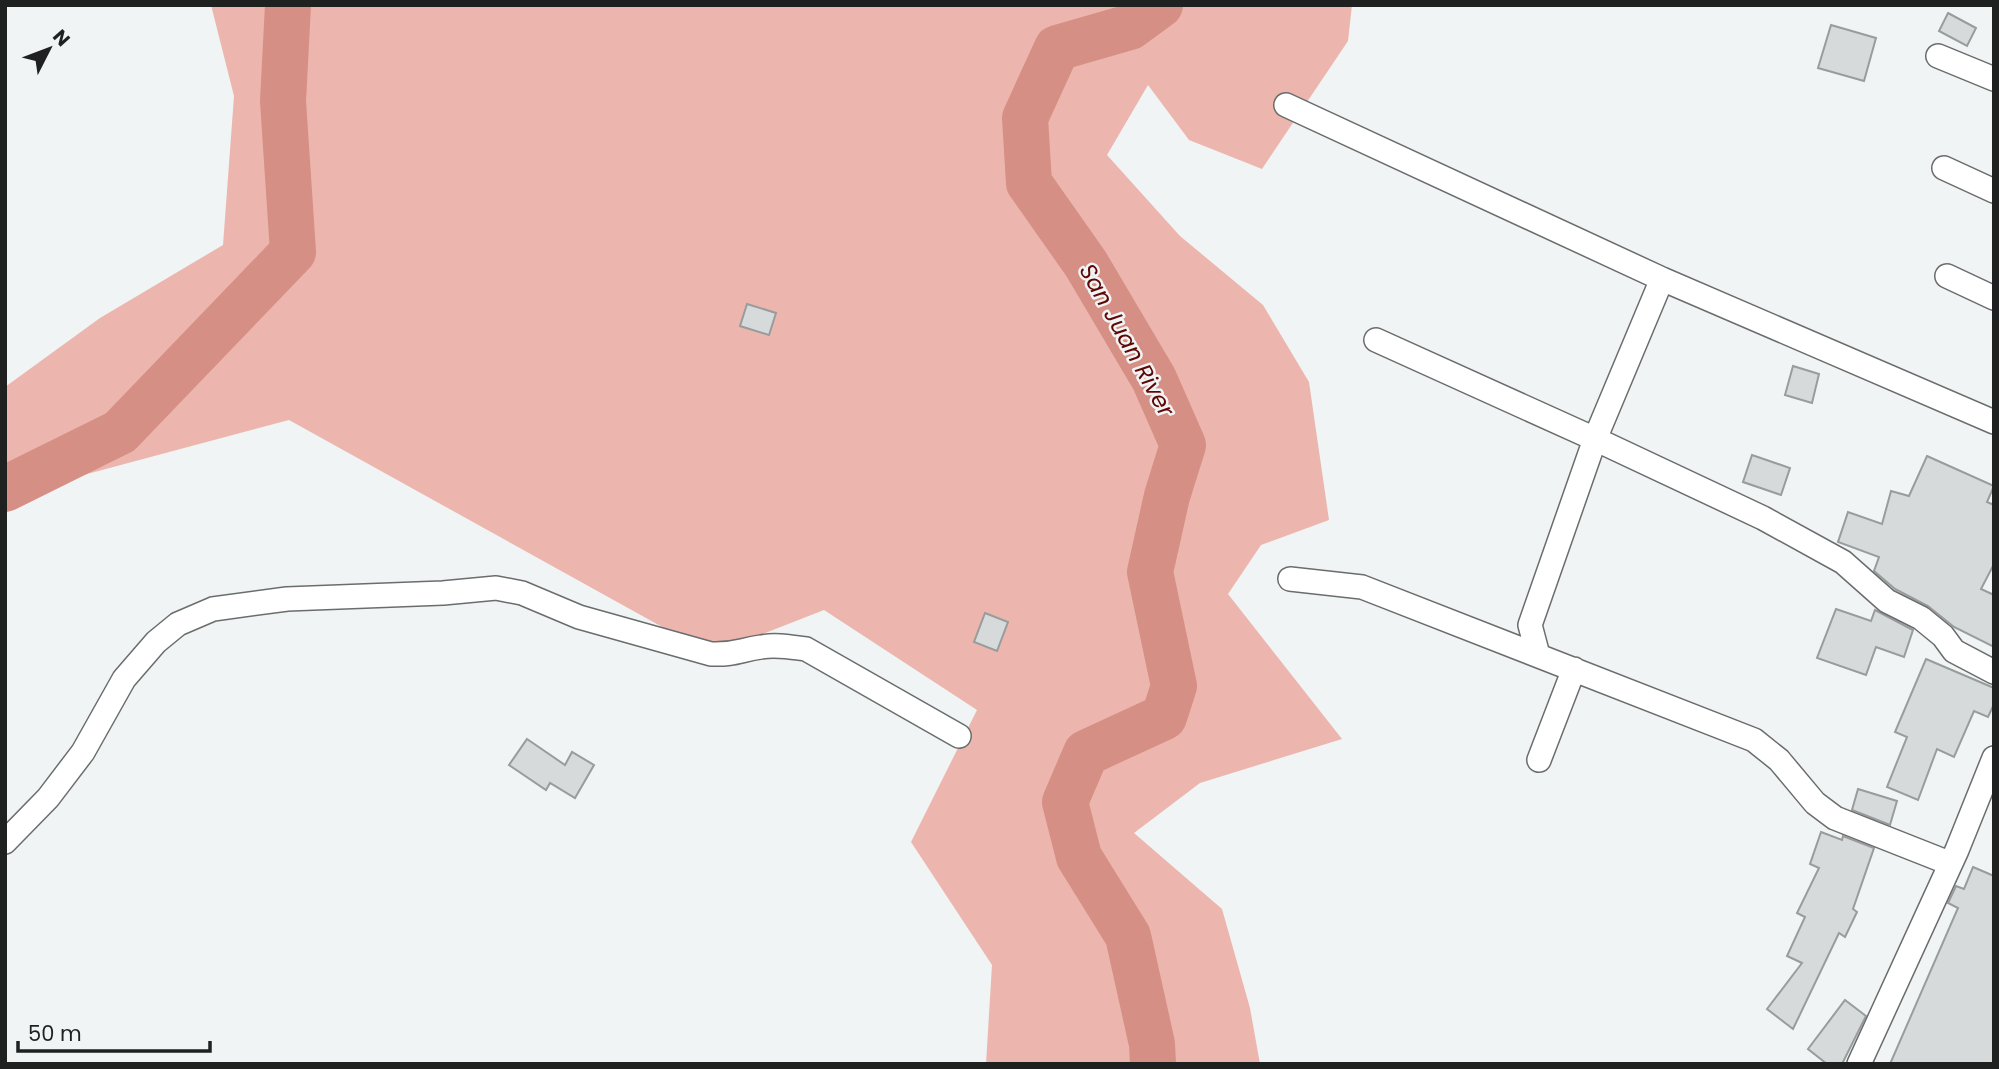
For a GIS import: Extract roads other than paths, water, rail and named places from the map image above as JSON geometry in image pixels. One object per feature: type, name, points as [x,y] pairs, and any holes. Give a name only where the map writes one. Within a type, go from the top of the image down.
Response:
[{"type":"street","points":[[1938,56],[1994,79]]},
{"type":"street","points":[[1286,104],[1662,279],[1994,422]]},
{"type":"street","points":[[1944,168],[1994,191]]},
{"type":"street","points":[[1947,275],[1994,298]]},
{"type":"street","points":[[1538,655],[1530,625],[1595,439],[1662,279]]},
{"type":"street","points":[[1376,340],[1763,517],[1843,562],[1887,601],[1922,618],[1943,636],[1954,651],[1994,672]]},
{"type":"street","points":[[1290,579],[1362,587],[1755,740],[1779,760],[1815,803],[1835,818],[1949,863]]},
{"type":"street","points":[[5,842],[48,798],[76,761],[124,679],[156,642],[178,624],[213,609],[287,599],[443,593],[496,588],[522,593],[579,617],[711,654],[733,655],[771,646],[806,649],[958,736]]},
{"type":"street","points":[[1539,760],[1574,669]]},
{"type":"street","points":[[1859,1064],[1994,758]]},
{"type":"waterway","points":[[5,489],[120,432],[293,252],[283,101],[288,5]]},
{"type":"waterway","name":"San Juan River","points":[[1153,1064],[1152,1044],[1128,936],[1079,857],[1065,802],[1086,753],[1164,717],[1174,686],[1150,572],[1167,496],[1183,445],[1154,379],[1086,264],[1029,183],[1025,118],[1057,48],[1130,27],[1160,5]]}]
